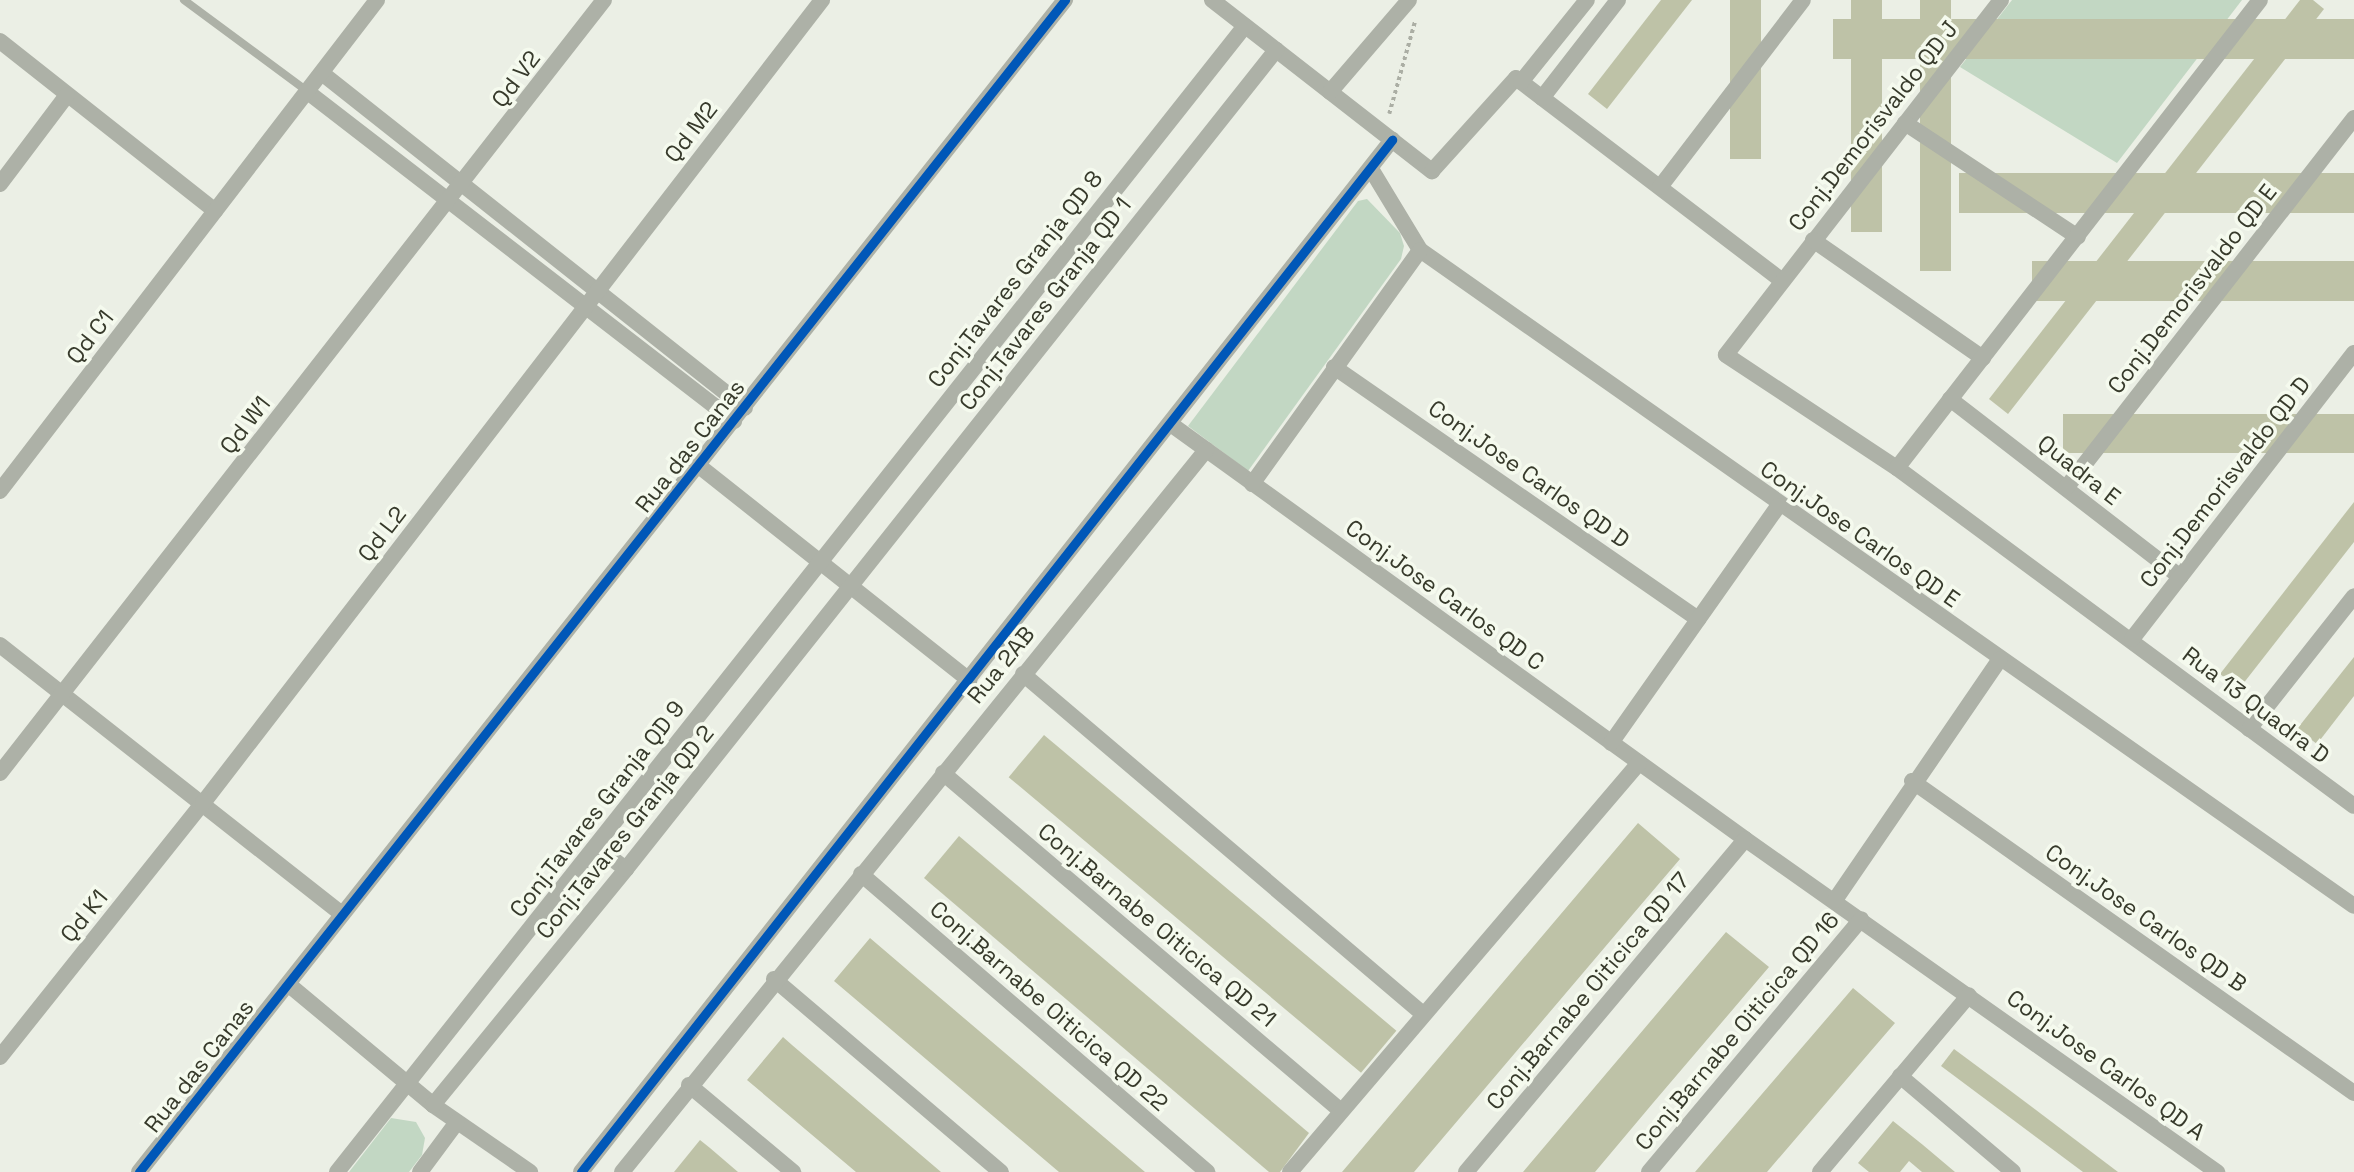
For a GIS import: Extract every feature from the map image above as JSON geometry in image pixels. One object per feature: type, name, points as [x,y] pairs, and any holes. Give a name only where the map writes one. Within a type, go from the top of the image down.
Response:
[{"type":"street","name":"Qd C1","points":[[0,491],[309,93],[377,0]]},
{"type":"street","name":"Qd V2","points":[[464,185],[604,0]]},
{"type":"street","name":"Qd M2","points":[[596,292],[821,0]]},
{"type":"street","name":"Rua das Canas","points":[[139,1172],[1065,0]]},
{"type":"street","points":[[1212,0],[1230,5],[1245,26],[1432,171],[1515,78],[1781,280]]},
{"type":"street","points":[[1521,82],[1587,0]]},
{"type":"street","points":[[1542,99],[1618,0]]},
{"type":"street","points":[[1660,187],[1803,0]]},
{"type":"street","name":"Conj.Demorisvaldo QD J","points":[[1726,355],[1781,280],[2001,0]]},
{"type":"street","points":[[1897,467],[2260,0]]},
{"type":"street","points":[[1331,92],[1413,7]]},
{"type":"street","name":"Conj.Tavares Granja QD 8","points":[[820,561],[1245,26]]},
{"type":"street","points":[[0,41],[215,211]]},
{"type":"street","name":"Conj.Tavares Granja QD 1","points":[[850,586],[1276,50]]},
{"type":"street","points":[[323,74],[745,408]]},
{"type":"street","points":[[309,93],[584,308],[734,421]]},
{"type":"street","points":[[0,184],[67,95]]},
{"type":"street","name":"Conj.Demorisvaldo QD E","points":[[2066,488],[2354,118]]},
{"type":"street","points":[[1905,123],[2078,237]]},
{"type":"street","points":[[581,1172],[1172,425],[1371,169],[1388,137]]},
{"type":"street","name":"Conj.Jose Carlos QD E","points":[[1371,169],[1420,250],[1778,506],[2354,906]]},
{"type":"street","name":"Qd W1","points":[[0,773],[464,185]]},
{"type":"street","points":[[1813,240],[1983,358]]},
{"type":"street","points":[[1252,484],[1420,250]]},
{"type":"street","name":"Qd L2","points":[[203,803],[596,292]]},
{"type":"street","name":"Conj.Demorisvaldo QD D","points":[[2132,639],[2354,354]]},
{"type":"street","name":"Rua 13 Quadra D","points":[[1726,355],[1897,467],[2354,806]]},
{"type":"street","name":"Conj.Jose Carlos QD D","points":[[1334,368],[1698,619]]},
{"type":"street","name":"Quadra E","points":[[1950,399],[2180,577]]},
{"type":"street","name":"Conj.Jose Carlos QD C","points":[[1172,425],[1745,839]]},
{"type":"street","name":"Rua 2AB","points":[[622,1172],[774,979],[1206,450]]},
{"type":"street","points":[[699,466],[969,680]]},
{"type":"street","points":[[1611,743],[1778,506]]},
{"type":"street","name":"Conj.Tavares Granja QD 9","points":[[337,1172],[598,848],[820,561]]},
{"type":"street","name":"Conj.Tavares Granja QD 2","points":[[433,1105],[626,869],[850,586]]},
{"type":"street","points":[[2249,729],[2354,596]]},
{"type":"street","points":[[0,645],[342,914]]},
{"type":"street","points":[[1835,900],[1912,780],[2000,659]]},
{"type":"street","points":[[1023,674],[1423,1014]]},
{"type":"street","points":[[1290,1172],[1639,763]]},
{"type":"street","name":"Conj.Barnabe Oiticica QD 21","points":[[943,773],[1341,1111]]},
{"type":"street","name":"Conj.Jose Carlos QD B","points":[[1912,780],[2354,1093]]},
{"type":"street","name":"Qd K1","points":[[0,1057],[203,803]]},
{"type":"street","name":"Conj.Jose Carlos QD A","points":[[1745,839],[2217,1172]]},
{"type":"street","name":"Conj.Barnabe Oiticica QD 17","points":[[1466,1172],[1745,839]]},
{"type":"street","points":[[598,848],[626,869]]},
{"type":"street","name":"Conj.Barnabe Oiticica QD 22","points":[[861,874],[1208,1172]]},
{"type":"street","name":"Conj.Barnabe Oiticica QD 16","points":[[1648,1172],[1861,919]]},
{"type":"street","points":[[774,979],[1001,1172]]},
{"type":"street","points":[[288,984],[433,1105],[530,1172]]},
{"type":"street","points":[[1820,1172],[1969,995]]},
{"type":"street","points":[[1899,1076],[2013,1172]]},
{"type":"street","points":[[689,1085],[793,1172]]},
{"type":"street","points":[[420,1172],[457,1122]]},
{"type":"lane","points":[[184,0],[309,93]]},
{"type":"path","points":[[1388,137],[1413,7]]},
{"type":"green space","points":[[2012,0],[2242,0],[2117,163],[1960,67]]},
{"type":"green space","points":[[1367,199],[1400,233],[1404,246],[1401,259],[1248,471],[1188,426],[1358,201]]},
{"type":"green space","points":[[391,1118],[416,1122],[425,1138],[422,1155],[409,1172],[349,1172]]},
{"type":"building","points":[[1661,0],[1692,0],[1607,109],[1588,94]]},
{"type":"building","points":[[1730,0],[1761,0],[1761,159],[1730,159]]},
{"type":"building","points":[[1851,0],[1882,0],[1882,232],[1851,232]]},
{"type":"building","points":[[1920,0],[1951,0],[1951,271],[1920,271]]},
{"type":"building","points":[[2300,0],[2313,0],[2324,9],[2008,414],[1989,399]]},
{"type":"building","points":[[1833,19],[2354,19],[2354,59],[1833,59]]},
{"type":"building","points":[[1959,173],[2354,173],[2354,213],[1959,213]]},
{"type":"building","points":[[2032,261],[2354,261],[2354,301],[2032,301]]},
{"type":"building","points":[[2063,414],[2354,414],[2354,453],[2063,453]]},
{"type":"building","points":[[2354,502],[2354,542],[2239,689],[2220,674]]},
{"type":"building","points":[[2354,657],[2354,696],[2317,744],[2297,729]]},
{"type":"building","points":[[1044,735],[1396,1031],[1361,1073],[1009,777]]},
{"type":"building","points":[[1638,823],[1680,859],[1414,1172],[1342,1172]]},
{"type":"building","points":[[959,836],[1309,1133],[1280,1172],[1269,1172],[924,878]]},
{"type":"building","points":[[1726,932],[1769,967],[1595,1172],[1523,1172]]},
{"type":"building","points":[[870,938],[1145,1172],[1059,1172],[834,981]]},
{"type":"building","points":[[1853,988],[1895,1023],[1767,1172],[1695,1172]]},
{"type":"building","points":[[783,1037],[941,1172],[856,1172],[747,1080]]},
{"type":"building","points":[[1954,1049],[2118,1172],[2083,1172],[1941,1066]]},
{"type":"building","points":[[1893,1121],[1955,1172],[1922,1172],[1909,1161],[1900,1172],[1869,1172],[1858,1163]]},
{"type":"building","points":[[700,1140],[710,1148],[738,1172],[674,1172]]},
{"type":"cycle path","points":[[139,1172],[1065,0]]},
{"type":"cycle path","points":[[581,1172],[1392,140]]}]
